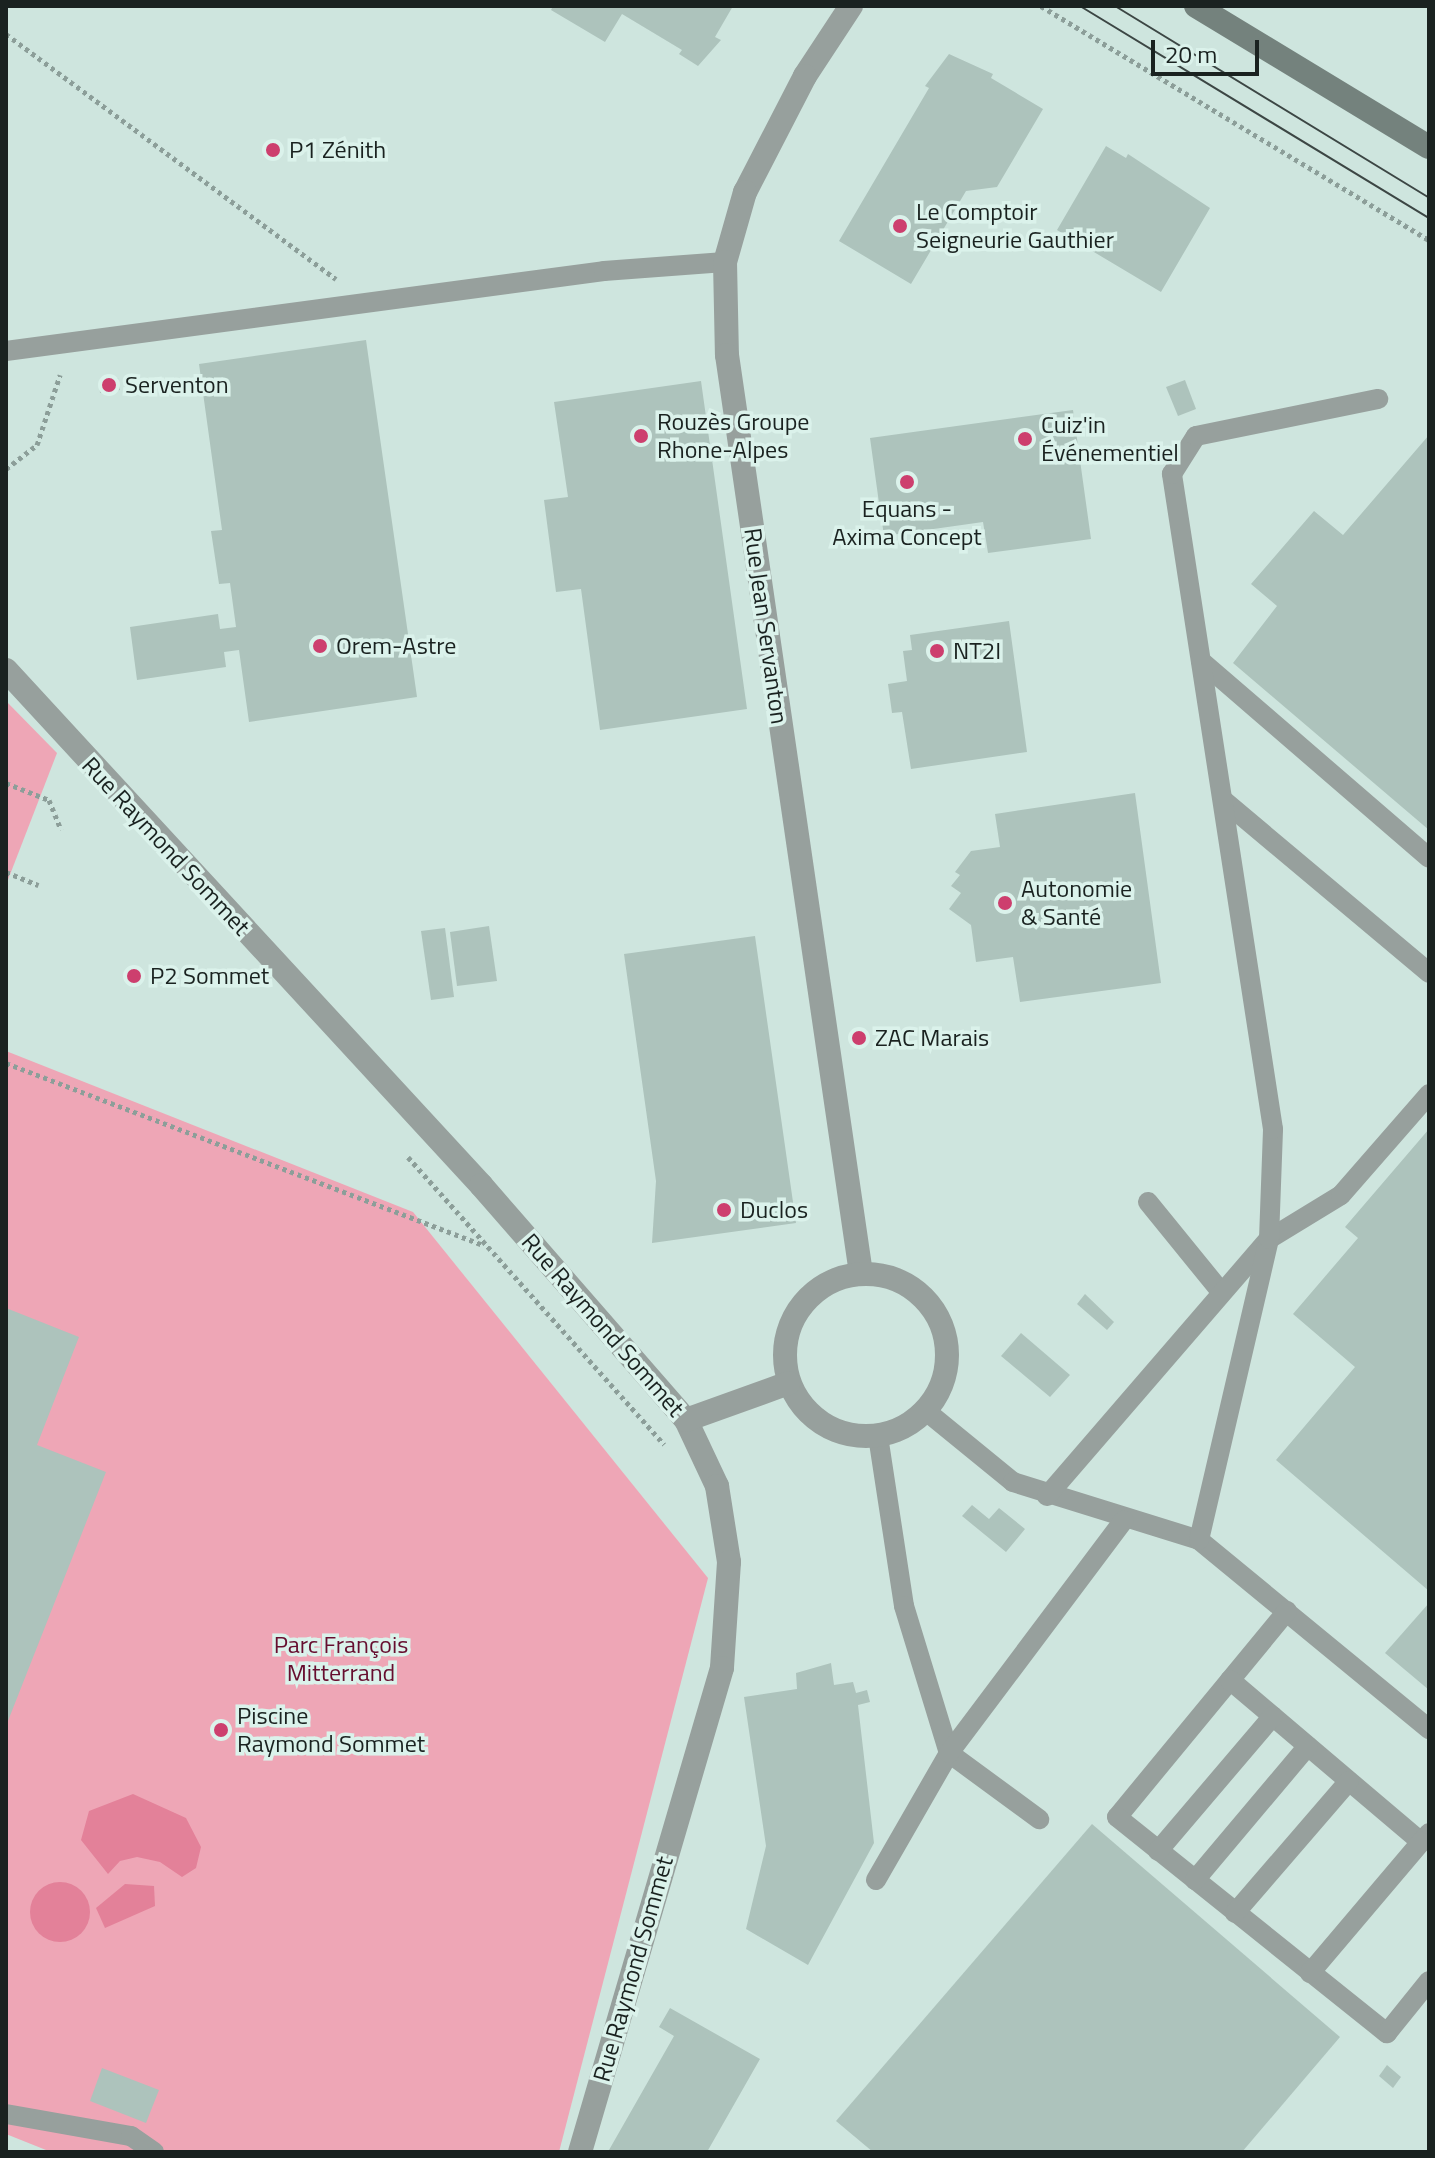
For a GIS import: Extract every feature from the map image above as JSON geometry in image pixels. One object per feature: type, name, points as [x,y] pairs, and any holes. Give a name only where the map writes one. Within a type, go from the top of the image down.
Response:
[{"type":"street","name":"Rue Jean Servanton","points":[[851,6],[805,76],[745,192],[725,262],[727,355],[861,1273]]},
{"type":"street","points":[[1196,6],[1429,147]]},
{"type":"street","name":"Rue Raymond Sommet","points":[[6,670],[481,1185],[686,1420],[717,1486],[729,1562],[722,1668],[580,2152]]},
{"type":"street","points":[[861,1273],[889,1277],[913,1289],[933,1308],[945,1333],[948,1361],[942,1388],[926,1411],[904,1428],[878,1436],[850,1435],[824,1425],[803,1407],[789,1383],[787,1333],[797,1310],[815,1291],[861,1273]]},
{"type":"street","points":[[686,1420],[789,1383]]},
{"type":"lane","points":[[6,351],[604,271],[725,262]]},
{"type":"lane","points":[[1199,1540],[1269,1239],[1273,1129],[1172,474],[1196,436],[1378,399]]},
{"type":"lane","points":[[1201,661],[1429,858]]},
{"type":"lane","points":[[1223,800],[1429,973]]},
{"type":"lane","points":[[1047,1496],[1269,1239],[1341,1195],[1429,1094]]},
{"type":"lane","points":[[1148,1202],[1222,1293]]},
{"type":"lane","points":[[926,1411],[1013,1482],[1047,1496],[1199,1540],[1429,1729]]},
{"type":"lane","points":[[878,1436],[904,1606],[949,1753],[1039,1819]]},
{"type":"lane","points":[[876,1880],[949,1753],[1124,1520]]},
{"type":"lane","points":[[1287,1611],[1117,1817],[1387,2033],[1429,1981]]},
{"type":"lane","points":[[1230,1680],[1349,1781],[1425,1838],[1310,1973]]},
{"type":"lane","points":[[1158,1851],[1273,1716]]},
{"type":"lane","points":[[1195,1880],[1308,1746]]},
{"type":"lane","points":[[1235,1913],[1349,1781]]},
{"type":"lane","points":[[6,2114],[131,2136],[154,2152]]},
{"type":"path","points":[[1041,6],[1429,240]]},
{"type":"path","points":[[6,34],[369,302]]},
{"type":"path","points":[[6,469],[37,445],[60,375]]},
{"type":"path","points":[[6,783],[49,800],[61,830]]},
{"type":"path","points":[[6,872],[38,885]]},
{"type":"path","points":[[6,1063],[483,1245]]},
{"type":"path","points":[[408,1157],[660,1444],[697,1443]]},
{"type":"green space","points":[[6,701],[57,753],[6,885]]},
{"type":"green space","name":"Parc François Mitterrand","points":[[6,1051],[413,1212],[708,1578],[559,2152],[51,2152],[6,2134]]},
{"type":"shaded area","points":[[133,1794],[186,1818],[201,1847],[196,1868],[182,1877],[160,1862],[137,1857],[120,1861],[108,1874],[81,1840],[89,1811]]},
{"type":"shaded area","points":[[60,1882],[72,1884],[81,1891],[88,1900],[88,1924],[81,1933],[72,1940],[60,1942],[48,1940],[39,1933],[32,1924],[30,1912],[32,1900],[39,1891],[48,1884]]},
{"type":"shaded area","points":[[125,1884],[154,1886],[155,1906],[105,1928],[96,1908]]},
{"type":"building","points":[[553,6],[733,6],[715,37],[721,40],[698,66],[679,54],[682,50],[622,14],[605,42],[551,10]]},
{"type":"building","points":[[949,54],[993,74],[991,78],[1043,109],[997,187],[966,191],[911,284],[839,241],[929,88],[925,86]]},
{"type":"building","points":[[1106,146],[1126,158],[1128,154],[1210,208],[1161,292],[1057,230]]},
{"type":"building","points":[[366,340],[417,697],[249,722],[239,650],[224,652],[226,667],[137,680],[130,627],[218,614],[220,629],[236,627],[230,583],[219,584],[211,531],[222,530],[199,364]]},
{"type":"building","name":"Serventon","points":[[118,378],[120,390],[100,393],[99,381]]},
{"type":"building","points":[[1185,380],[1196,409],[1178,416],[1166,387]]},
{"type":"building","points":[[701,381],[747,709],[600,730],[581,589],[556,592],[544,500],[568,497],[554,402]]},
{"type":"building","points":[[1073,410],[1091,539],[988,553],[983,522],[884,536],[881,515],[874,516],[872,504],[879,503],[870,438]]},
{"type":"building","points":[[1429,435],[1429,830],[1233,663],[1277,606],[1251,584],[1314,511],[1343,535]]},
{"type":"building","points":[[1009,621],[1027,752],[911,769],[902,712],[892,713],[888,684],[907,681],[903,651],[912,650],[910,635]]},
{"type":"building","points":[[1135,793],[1161,983],[1020,1002],[1013,957],[976,962],[971,925],[949,909],[961,893],[951,886],[960,875],[955,872],[971,851],[1000,847],[995,814]]},
{"type":"building","points":[[489,926],[497,981],[457,986],[450,932]]},
{"type":"building","points":[[445,928],[454,997],[431,1000],[421,931]]},
{"type":"building","points":[[755,936],[796,1223],[652,1243],[656,1181],[624,954]]},
{"type":"building","name":"ZAC Marais","points":[[864,1029],[866,1045],[854,1046],[852,1030]]},
{"type":"building","points":[[1429,1129],[1429,1591],[1276,1460],[1355,1367],[1293,1314],[1358,1238],[1345,1227]]},
{"type":"building","points":[[1085,1294],[1114,1322],[1107,1330],[1077,1304]]},
{"type":"building","points":[[6,1308],[79,1337],[37,1445],[106,1472],[6,1726]]},
{"type":"building","points":[[1021,1333],[1070,1375],[1050,1397],[1001,1356]]},
{"type":"building","points":[[972,1505],[989,1519],[999,1508],[1025,1529],[1006,1552],[962,1516]]},
{"type":"building","points":[[1429,1603],[1429,1690],[1385,1653]]},
{"type":"building","points":[[831,1663],[834,1685],[853,1682],[856,1693],[867,1690],[870,1702],[858,1705],[874,1843],[808,1965],[746,1929],[766,1846],[744,1697],[797,1689],[796,1673]]},
{"type":"building","points":[[1092,1824],[1340,2037],[1242,2152],[873,2152],[836,2121]]},
{"type":"building","points":[[670,2008],[760,2059],[707,2152],[613,2152],[609,2150],[674,2036],[659,2027]]},
{"type":"building","points":[[1387,2065],[1401,2077],[1393,2088],[1379,2076]]},
{"type":"building","points":[[102,2068],[159,2090],[146,2123],[90,2101]]},
{"type":"tram line","points":[[1080,6],[1429,218]]},
{"type":"tram line","points":[[1115,6],[1429,198]]},
{"type":"place","name":"P1 Zénith","points":[[273,150]]},
{"type":"place","name":"Le Comptoir Seigneurie Gauthier","points":[[900,226]]},
{"type":"place","name":"Serventon","points":[[109,385]]},
{"type":"place","name":"Rouzès Groupe Rhone-Alpes","points":[[641,436]]},
{"type":"place","name":"Cuiz'in Événementiel","points":[[1025,439]]},
{"type":"place","name":"Equans - Axima Concept","points":[[907,482]]},
{"type":"place","name":"Orem-Astre","points":[[320,646]]},
{"type":"place","name":"NT2I","points":[[937,651]]},
{"type":"place","name":"Autonomie & Santé","points":[[1005,903]]},
{"type":"place","name":"P2 Sommet","points":[[134,976]]},
{"type":"place","name":"ZAC Marais","points":[[859,1038]]},
{"type":"place","name":"Duclos","points":[[724,1210]]},
{"type":"place","name":"Piscine Raymond Sommet","points":[[221,1730]]}]
